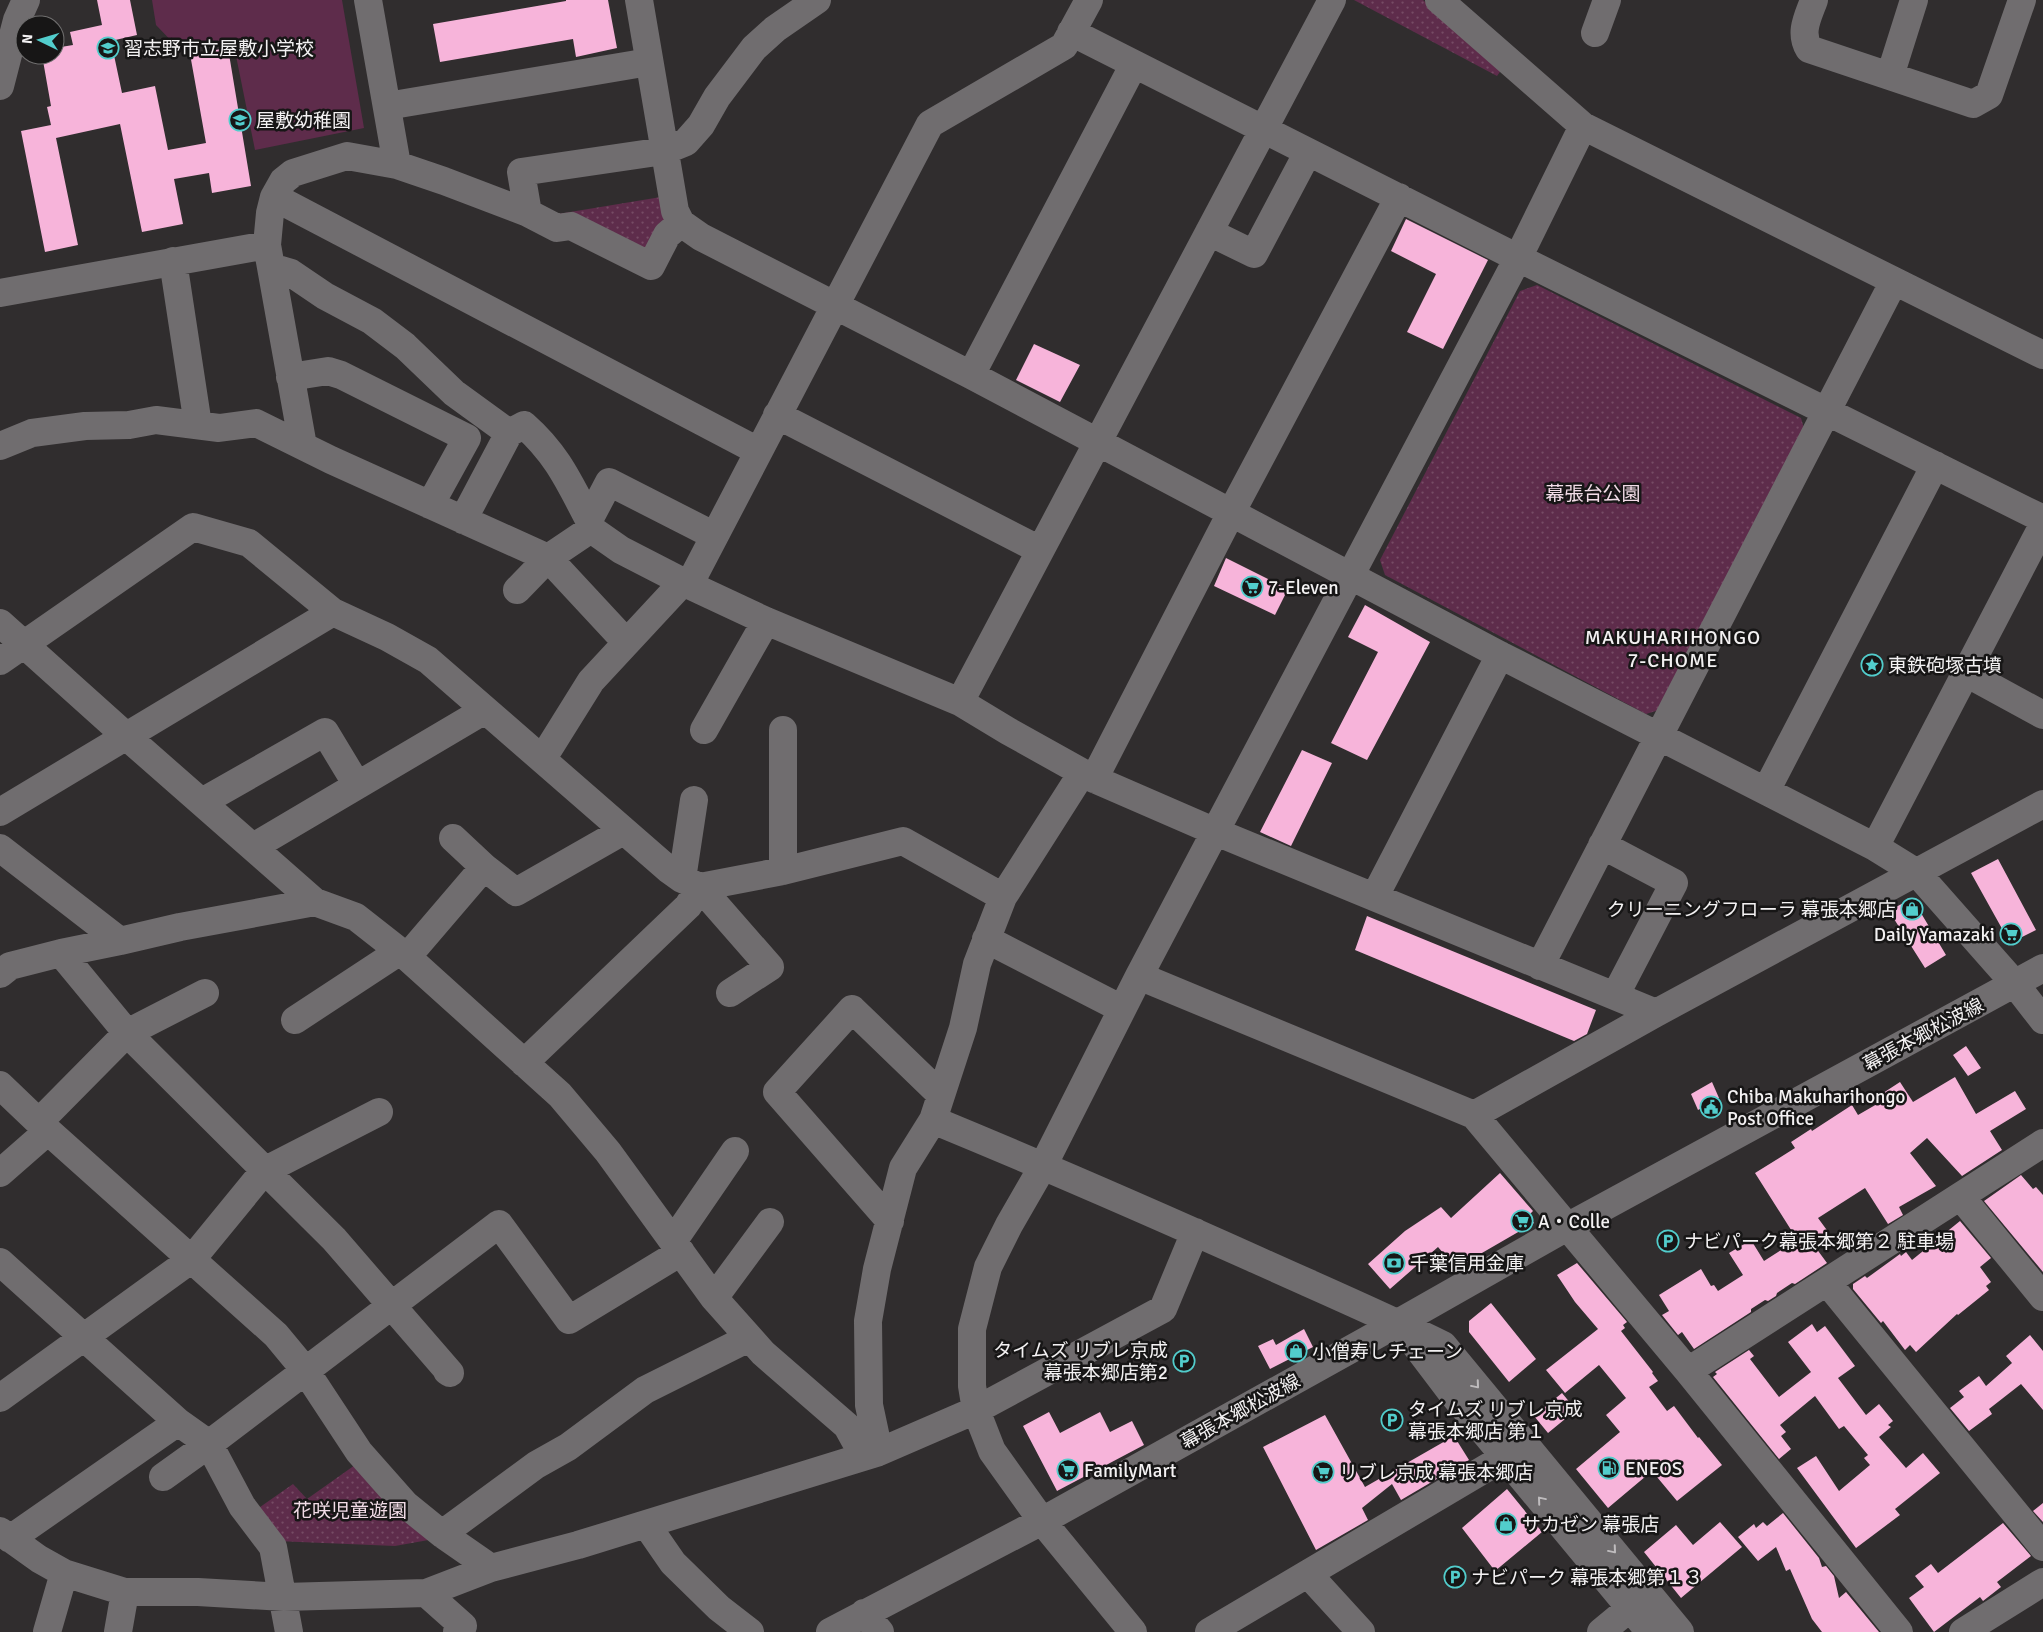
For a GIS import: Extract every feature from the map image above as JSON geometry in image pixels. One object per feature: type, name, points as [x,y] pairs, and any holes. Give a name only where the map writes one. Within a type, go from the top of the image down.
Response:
[{"type":"street","points":[[0,86],[17,20],[26,0]]},
{"type":"street","points":[[368,0],[397,165]]},
{"type":"street","points":[[639,0],[675,210],[681,223],[701,237],[971,375],[1500,655],[1875,847],[1917,873],[2015,984],[2043,1020]]},
{"type":"street","points":[[528,213],[520,172],[664,151],[686,142],[701,125],[716,97],[754,48],[775,28],[817,0]]},
{"type":"street","points":[[543,758],[591,681],[626,642],[686,584],[714,536],[930,124],[1064,46],[1089,0]]},
{"type":"street","points":[[960,702],[1332,0]]},
{"type":"street","points":[[1439,0],[1584,126],[2043,355]]},
{"type":"street","points":[[1595,33],[1607,0]]},
{"type":"street","points":[[1814,0],[1804,31],[1804,41],[1809,49],[1973,104],[1989,95],[2022,0]]},
{"type":"street","points":[[1890,76],[1914,0]]},
{"type":"street","points":[[1071,32],[1518,258],[2043,519]]},
{"type":"street","points":[[387,106],[649,62]]},
{"type":"street","points":[[971,375],[1134,64]]},
{"type":"street","points":[[1133,1632],[1042,1521],[992,1450],[976,1410],[972,1386],[972,1329],[988,1267],[1009,1224],[1043,1166],[1139,976],[1518,258],[1584,126]]},
{"type":"street","points":[[1209,232],[1254,254],[1308,152]]},
{"type":"street","points":[[303,446],[269,256],[270,213],[274,196],[283,180],[293,173],[347,156],[397,165],[528,213],[557,228],[571,226],[651,266],[667,235],[681,223]]},
{"type":"street","points":[[274,196],[758,451]]},
{"type":"street","points":[[871,1454],[868,1321],[877,1269],[903,1168],[933,1120],[963,1028],[977,964],[1003,897],[1088,776],[1231,513],[1398,197]]},
{"type":"street","points":[[0,293],[173,261],[269,256],[325,296],[372,321],[405,346],[454,393],[509,432]]},
{"type":"street","points":[[173,261],[198,424]]},
{"type":"street","points":[[1540,966],[1894,281]]},
{"type":"street","points":[[290,377],[328,371],[341,375],[467,438],[430,505]]},
{"type":"street","points":[[778,415],[1040,550]]},
{"type":"street","points":[[0,446],[32,433],[86,426],[129,425],[156,420],[219,428],[256,423],[548,558],[626,642]]},
{"type":"street","points":[[463,520],[509,432],[524,425],[542,441],[560,464],[590,524],[620,550],[686,584],[766,621],[960,702],[1088,776],[1216,832],[1656,1013]]},
{"type":"street","points":[[1766,791],[1935,464]]},
{"type":"street","points":[[517,590],[548,558],[590,524],[609,482],[714,536]]},
{"type":"street","points":[[1875,847],[2043,525]]},
{"type":"street","points":[[0,661],[23,643],[193,528],[249,544],[333,612],[387,637],[428,660],[543,758],[623,831],[691,883],[770,967],[730,993]]},
{"type":"street","points":[[0,812],[333,612]]},
{"type":"street","points":[[704,730],[766,621]]},
{"type":"street","points":[[0,623],[315,902],[356,918],[403,954],[560,1095],[608,1152],[714,1298],[763,1353],[847,1426],[871,1454]]},
{"type":"street","points":[[1375,896],[1500,655]]},
{"type":"street","points":[[1966,673],[2043,715]]},
{"type":"street","points":[[253,847],[485,710]]},
{"type":"street","points":[[783,730],[783,871]]},
{"type":"street","points":[[202,802],[325,732],[357,785]]},
{"type":"street","points":[[524,1063],[688,906],[691,883],[694,800]]},
{"type":"street","points":[[1474,1115],[1656,1013],[2043,804]]},
{"type":"street","points":[[453,838],[484,867],[516,892],[623,831]]},
{"type":"street","points":[[691,883],[783,871],[903,841],[1003,897]]},
{"type":"street","points":[[1602,845],[1674,883],[1615,996]]},
{"type":"street","points":[[0,848],[120,941]]},
{"type":"street","points":[[295,1020],[403,954],[484,867]]},
{"type":"street","points":[[0,974],[10,966],[61,953],[180,927],[315,902]]},
{"type":"street","points":[[986,939],[1122,1009]]},
{"type":"street","points":[[61,953],[127,1034],[334,1240],[393,1305],[450,1373],[447,1371]]},
{"type":"street","name":"幕張本郷松波線","points":[[830,1632],[872,1622],[1042,1521],[1398,1323],[1566,1227],[2043,968]]},
{"type":"street","points":[[1139,976],[1474,1115],[1688,1371],[1899,1632]]},
{"type":"street","points":[[0,1173],[127,1034],[205,993]]},
{"type":"street","points":[[890,1221],[777,1092],[852,1009],[941,1095]]},
{"type":"street","points":[[0,1086],[43,1127],[276,1335],[305,1370],[359,1452],[405,1504],[442,1534],[491,1568]]},
{"type":"street","points":[[0,1398],[83,1336],[192,1259],[264,1171],[379,1112]]},
{"type":"street","points":[[933,1120],[1195,1232],[1444,1345],[1680,1632]]},
{"type":"street","points":[[1688,1371],[2043,1142]]},
{"type":"street","points":[[163,1477],[499,1224],[569,1320],[677,1246],[735,1151]]},
{"type":"street","points":[[1961,1196],[2043,1297]]},
{"type":"street","points":[[714,1298],[770,1222]]},
{"type":"street","points":[[178,1422],[5,1535],[39,1560],[64,1573],[125,1592],[198,1592],[284,1596],[426,1593],[491,1568],[578,1545],[871,1454],[976,1410],[1163,1309],[1195,1232]]},
{"type":"street","points":[[0,1262],[178,1422],[209,1444],[242,1506],[273,1547],[284,1596],[289,1632]]},
{"type":"street","points":[[1827,1282],[2043,1547]]},
{"type":"street","points":[[1398,1323],[1431,1367],[1650,1632]]},
{"type":"street","points":[[442,1534],[536,1464],[568,1447],[644,1390],[749,1338]]},
{"type":"street","points":[[1209,1632],[1505,1457]]},
{"type":"street","points":[[646,1524],[673,1563],[719,1608],[750,1632]]},
{"type":"street","points":[[47,1632],[64,1573]]},
{"type":"street","points":[[1308,1574],[1362,1632]]},
{"type":"street","points":[[1964,1632],[2043,1582]]},
{"type":"street","points":[[118,1632],[125,1592]]},
{"type":"street","points":[[426,1593],[463,1626],[457,1632]]},
{"type":"street","points":[[1601,1632],[1630,1608]]},
{"type":"green space","points":[[152,0],[342,0],[364,128],[255,150],[233,41],[180,50],[156,25]]},
{"type":"green space","points":[[1354,0],[1423,0],[1502,69],[1497,76]]},
{"type":"green space","points":[[661,197],[666,225],[650,253],[558,214]]},
{"type":"green space","name":"幕張台公園","points":[[1537,285],[1801,418],[1805,432],[1659,710],[1646,714],[1385,575],[1380,560],[1520,291]]},
{"type":"green space","name":"花咲児童遊園","points":[[355,1465],[434,1539],[395,1546],[276,1541],[253,1512],[293,1484],[307,1499]]},
{"type":"building","points":[[97,0],[130,0],[137,35],[111,41],[122,93],[155,86],[168,150],[206,143],[190,54],[228,48],[251,186],[212,193],[209,173],[174,179],[183,224],[142,232],[120,124],[56,138],[78,245],[45,252],[21,131],[51,125],[47,107],[51,106],[44,65],[65,65],[65,46],[73,45],[70,32],[102,25]]},
{"type":"building","points":[[566,0],[608,0],[617,48],[576,57],[573,39],[440,62],[433,24]]},
{"type":"building","points":[[1406,219],[1488,260],[1443,349],[1407,332],[1436,274],[1391,251]]},
{"type":"building","points":[[1034,344],[1080,365],[1060,402],[1016,380]]},
{"type":"building","points":[[1226,558],[1288,589],[1275,615],[1214,586]]},
{"type":"building","points":[[1365,605],[1430,642],[1367,760],[1331,743],[1378,652],[1348,637]]},
{"type":"building","points":[[1302,750],[1332,763],[1291,846],[1260,832]]},
{"type":"building","points":[[1998,859],[2036,930],[2010,943],[1971,873]]},
{"type":"building","points":[[1912,898],[1946,955],[1925,968],[1889,911]]},
{"type":"building","points":[[1367,916],[1596,1010],[1587,1034],[1574,1041],[1355,950]]},
{"type":"building","points":[[1966,1046],[1981,1068],[1968,1076],[1953,1055]]},
{"type":"building","points":[[1955,1077],[1976,1114],[2015,1091],[2026,1109],[1990,1131],[2002,1150],[1962,1176],[1927,1138],[1910,1153],[1936,1186],[1899,1207],[1903,1215],[1888,1224],[1865,1188],[1818,1218],[1829,1233],[1813,1244],[1827,1263],[1795,1284],[1792,1283],[1768,1301],[1765,1300],[1751,1309],[1751,1312],[1694,1349],[1682,1332],[1678,1335],[1662,1315],[1669,1311],[1659,1295],[1701,1269],[1711,1286],[1714,1285],[1718,1291],[1743,1275],[1729,1253],[1751,1240],[1764,1261],[1795,1241],[1791,1235],[1793,1233],[1755,1173],[1795,1148],[1791,1142],[1852,1105],[1858,1115],[1884,1100],[1880,1095],[1900,1082],[1913,1102]]},
{"type":"building","points":[[1712,1082],[1719,1098],[1698,1110],[1691,1094]]},
{"type":"building","points":[[1500,1173],[1533,1211],[1528,1216],[1534,1223],[1456,1268],[1438,1247],[1390,1289],[1368,1264],[1405,1231],[1441,1207],[1451,1218]]},
{"type":"building","points":[[2021,1175],[2033,1189],[2036,1187],[2043,1195],[2043,1272],[1984,1201]]},
{"type":"building","points":[[1960,1221],[1991,1258],[1980,1267],[1991,1282],[1986,1286],[1989,1290],[1957,1314],[1916,1352],[1910,1345],[1905,1350],[1883,1321],[1881,1323],[1853,1289],[1853,1284],[1865,1276],[1867,1278],[1900,1254],[1901,1256],[1906,1252],[1912,1260]]},
{"type":"building","points":[[1577,1263],[1627,1322],[1623,1325],[1625,1328],[1621,1331],[1658,1381],[1649,1387],[1667,1411],[1674,1406],[1698,1438],[1722,1465],[1677,1501],[1652,1471],[1608,1508],[1576,1469],[1620,1432],[1606,1415],[1626,1398],[1599,1365],[1565,1393],[1546,1370],[1598,1329],[1575,1302],[1557,1275]]},
{"type":"building","points":[[1491,1303],[1536,1359],[1509,1382],[1469,1332],[1469,1321]]},
{"type":"building","points":[[1812,1324],[1817,1332],[1825,1326],[1855,1366],[1838,1378],[1866,1415],[1879,1404],[1893,1421],[1888,1425],[1891,1427],[1879,1437],[1906,1468],[1923,1453],[1940,1473],[1895,1509],[1900,1515],[1856,1548],[1797,1468],[1816,1456],[1839,1491],[1870,1465],[1864,1458],[1868,1455],[1844,1426],[1839,1429],[1815,1396],[1780,1425],[1786,1432],[1781,1436],[1791,1449],[1779,1459],[1713,1377],[1717,1374],[1715,1372],[1749,1350],[1754,1356],[1750,1359],[1779,1397],[1811,1372],[1788,1342]]},
{"type":"building","points":[[1304,1329],[1313,1347],[1270,1369],[1258,1346],[1273,1339],[1276,1345]]},
{"type":"building","points":[[2030,1335],[2043,1351],[2043,1410],[2021,1384],[1989,1409],[1992,1414],[1969,1431],[1950,1408],[1964,1397],[1959,1391],[1979,1376],[1986,1386],[2012,1363],[2006,1356]]},
{"type":"building","points":[[1562,1393],[1576,1410],[1548,1433],[1534,1416]]},
{"type":"building","points":[[1049,1412],[1060,1433],[1100,1412],[1110,1432],[1132,1421],[1144,1445],[1057,1491],[1023,1426]]},
{"type":"building","points":[[1325,1415],[1365,1487],[1454,1436],[1469,1460],[1401,1500],[1392,1484],[1362,1508],[1368,1520],[1316,1550],[1263,1447]]},
{"type":"building","points":[[1507,1489],[1542,1532],[1495,1571],[1462,1528]]},
{"type":"building","points":[[2043,1503],[2043,1522],[2033,1511]]},
{"type":"building","points":[[1783,1513],[1819,1558],[1822,1567],[1826,1566],[1834,1576],[1839,1598],[1846,1592],[1879,1632],[1822,1632],[1812,1619],[1790,1569],[1786,1571],[1776,1547],[1758,1561],[1738,1537],[1754,1524],[1756,1528],[1763,1522],[1767,1526]]},
{"type":"building","points":[[1720,1522],[1742,1547],[1681,1598],[1644,1552],[1676,1525],[1693,1545]]},
{"type":"building","points":[[2003,1523],[2031,1556],[1997,1582],[2001,1587],[1983,1601],[1980,1597],[1934,1632],[1909,1598],[1924,1587],[1915,1576],[1931,1564],[1938,1573]]},
{"type":"place","name":"習志野市立屋敷小学校","points":[[108,48]]},
{"type":"place","name":"屋敷幼稚園","points":[[240,120]]},
{"type":"place","name":"7-Eleven","points":[[1252,587]]},
{"type":"place","name":"東鉄砲塚古墳","points":[[1872,665]]},
{"type":"place","name":"クリーニングフローラ 幕張本郷店","points":[[1912,909]]},
{"type":"place","name":"Daily Yamazaki","points":[[2011,934]]},
{"type":"place","name":"Chiba Makuharihongo Post Office","points":[[1711,1107]]},
{"type":"place","name":"A・Colle","points":[[1522,1221]]},
{"type":"place","name":"ナビパーク幕張本郷第２ 駐車場","points":[[1668,1241]]},
{"type":"place","name":"千葉信用金庫","points":[[1394,1263]]},
{"type":"place","name":"小僧寿しチェーン","points":[[1296,1351]]},
{"type":"place","name":"タイムズ リブレ京成 幕張本郷店第2","points":[[1184,1361]]},
{"type":"place","name":"タイムズ リブレ京成 幕張本郷店 第１","points":[[1392,1420]]},
{"type":"place","name":"ENEOS","points":[[1609,1468]]},
{"type":"place","name":"FamilyMart","points":[[1068,1470]]},
{"type":"place","name":"リブレ京成 幕張本郷店","points":[[1323,1472]]},
{"type":"place","name":"サカゼン 幕張店","points":[[1506,1524]]},
{"type":"place","name":"ナビパーク 幕張本郷第１３","points":[[1455,1577]]},
{"type":"district","name":"MAKUHARIHONGO 7-CHOME","points":[[1673,648]]}]
